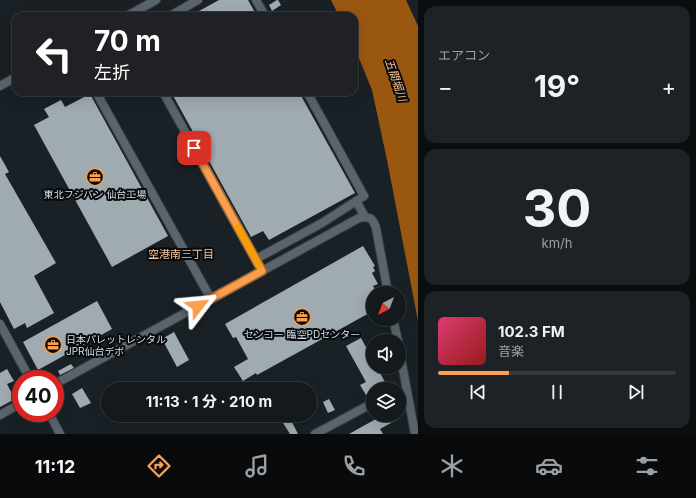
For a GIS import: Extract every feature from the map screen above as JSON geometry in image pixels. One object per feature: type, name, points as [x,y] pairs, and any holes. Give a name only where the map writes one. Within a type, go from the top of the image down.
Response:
[{"type":"street","points":[[134,12],[156,0]]},
{"type":"street","points":[[177,12],[198,0]]},
{"type":"street","points":[[256,0],[263,12]]},
{"type":"street","points":[[0,86],[12,79]]},
{"type":"street","points":[[98,96],[210,299]]},
{"type":"street","points":[[165,96],[262,271]]},
{"type":"street","points":[[256,259],[322,223],[364,196],[309,96]]},
{"type":"street","points":[[356,200],[365,217]]},
{"type":"street","points":[[64,379],[359,218],[370,218],[374,223],[387,286]]},
{"type":"street","points":[[0,324],[25,370]]},
{"type":"street","points":[[406,401],[415,434]]},
{"type":"street","points":[[315,434],[366,407]]},
{"type":"street","points":[[0,415],[12,408]]},
{"type":"street","points":[[54,422],[60,434]]},
{"type":"water","name":"五間堀川","points":[[331,0],[406,0],[418,26],[418,321],[372,90],[358,56],[358,12],[337,12]]},
{"type":"building","points":[[219,0],[248,0],[255,12],[197,12]]},
{"type":"building","points":[[277,0],[281,5],[272,11],[269,5]]},
{"type":"building","points":[[86,96],[91,96],[168,236],[112,267],[34,125],[49,117],[44,109],[61,100],[65,107]]},
{"type":"building","points":[[173,96],[301,96],[355,193],[269,240],[263,231],[251,237]]},
{"type":"building","points":[[0,156],[9,172],[5,174],[56,263],[34,276],[54,313],[27,328],[25,323],[14,329],[0,302]]},
{"type":"building","points":[[363,246],[375,266],[373,267],[375,271],[372,273],[378,284],[366,286],[366,315],[257,375],[256,373],[243,381],[234,367],[248,359],[236,337],[233,338],[225,324]]},
{"type":"building","points":[[97,301],[112,329],[38,370],[23,342]]},
{"type":"building","points":[[174,332],[189,360],[177,367],[162,339]]},
{"type":"building","points":[[361,338],[366,347],[366,374],[381,374],[385,382],[366,382],[346,346]]},
{"type":"building","points":[[71,364],[74,368],[64,373],[64,370],[60,370]]},
{"type":"building","points":[[7,369],[12,378],[12,382],[7,384],[12,393],[12,401],[0,407],[0,373]]},
{"type":"building","points":[[366,382],[366,395],[360,385]]},
{"type":"building","points":[[82,388],[91,403],[80,408],[72,394]]},
{"type":"building","points":[[329,399],[335,410],[328,413],[323,402]]},
{"type":"building","points":[[282,422],[292,422],[298,434],[290,434]]},
{"type":"building","points":[[370,422],[393,422],[380,429],[383,434],[349,434]]},
{"type":"slow traffic","points":[[238,227],[259,265]]},
{"type":"place","name":"東北フジパン 仙台工場","points":[[95,177]]},
{"type":"place","name":"センコー 臨空PDセンター","points":[[302,317]]},
{"type":"place","name":"日本パレットレンタル JPR仙台デポ","points":[[53,345]]},
{"type":"district","name":"空港南三丁目","points":[[181,254]]},
{"type":"route","points":[[194,148],[262,271],[198,306]]}]
